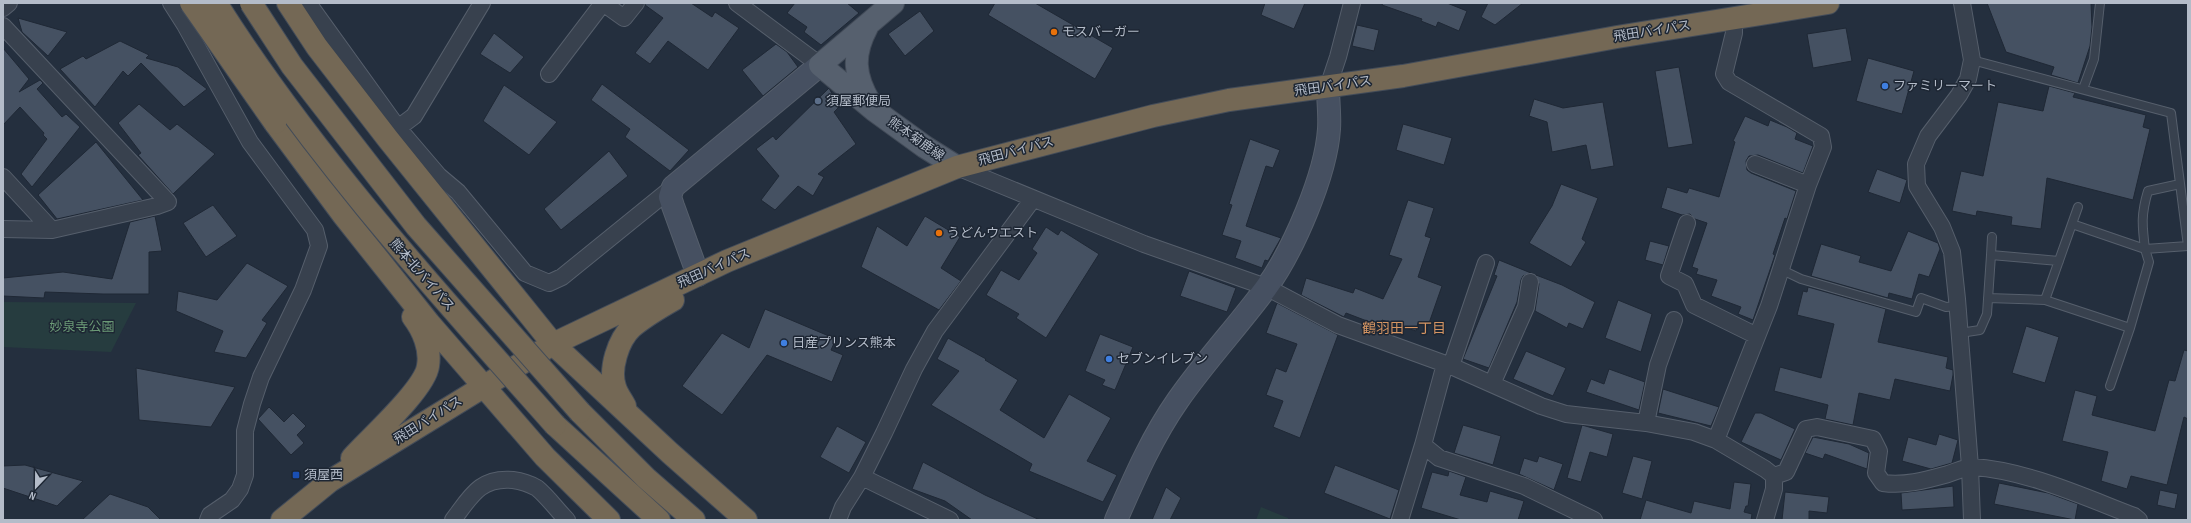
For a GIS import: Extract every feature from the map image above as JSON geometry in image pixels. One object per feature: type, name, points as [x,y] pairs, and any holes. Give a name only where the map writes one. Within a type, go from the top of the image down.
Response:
[{"type":"highway","points":[[191,3],[275,123],[344,216],[429,323],[545,457],[610,520]]},
{"type":"highway","name":"熊本北バイパス","points":[[216,3],[270,85],[394,243],[555,425],[659,520]]},
{"type":"highway","points":[[251,3],[292,66],[416,226],[580,412],[646,478],[694,520]]},
{"type":"highway","points":[[288,3],[317,47],[393,133],[554,344],[746,520]]},
{"type":"highway","name":"飛田バイパス","points":[[282,520],[330,481],[484,385],[554,344],[727,261],[957,167],[1153,116],[1229,100],[1403,76],[1616,37],[1734,18],[1764,8],[1828,3]]},
{"type":"highway","points":[[330,481],[420,386],[428,367],[428,347],[419,325],[382,279],[344,216]]},
{"type":"highway","points":[[632,416],[615,386],[614,372],[617,354],[623,338],[631,328],[676,298],[698,275]]},
{"type":"main road","points":[[820,65],[893,3]]},
{"type":"main road","points":[[868,24],[860,40],[856,54],[858,72],[863,90],[874,110]]},
{"type":"main road","name":"熊本菊鹿線","points":[[820,65],[874,110],[925,147],[957,167]]},
{"type":"street","points":[[3,8],[8,3]]},
{"type":"street","points":[[172,3],[250,142],[315,230],[319,246],[303,290],[261,376],[245,431],[245,475],[240,489],[232,500],[210,515],[208,520]]},
{"type":"street","points":[[185,24],[216,3]]},
{"type":"street","points":[[308,3],[393,133],[458,192],[525,273],[549,283],[562,278],[673,188],[820,65],[737,3]]},
{"type":"street","points":[[393,133],[414,116],[482,3]]},
{"type":"street","points":[[549,74],[603,3],[624,18],[636,3]]},
{"type":"street","points":[[1116,520],[1158,432],[1179,399],[1266,287],[1284,259],[1306,212],[1323,162],[1329,130],[1328,87],[1338,57],[1352,3]]},
{"type":"street","points":[[1962,3],[1972,60],[1968,78],[1959,95],[1928,136],[1916,164],[1917,186],[1942,226],[1952,252],[1958,306],[1970,467],[1972,520]]},
{"type":"street","points":[[1716,440],[1769,306],[1808,185],[1823,147],[1821,136],[1729,82],[1724,74],[1734,33],[1734,18]]},
{"type":"street","points":[[3,26],[168,202],[52,230],[3,229]]},
{"type":"street","points":[[1754,164],[1808,185]]},
{"type":"street","points":[[957,167],[1144,244],[1266,287],[1338,325],[1448,365],[1541,406],[1566,414],[1646,423],[1694,432],[1716,440],[1765,469],[1774,476]]},
{"type":"street","points":[[3,177],[52,230]]},
{"type":"street","points":[[673,188],[670,197],[672,206],[698,275]]},
{"type":"street","points":[[838,520],[843,507],[862,477],[914,369],[936,331],[1032,199]]},
{"type":"street","points":[[1687,223],[1669,276],[1685,284],[1694,305],[1757,336]]},
{"type":"street","points":[[1400,520],[1448,365],[1486,263]]},
{"type":"street","points":[[1492,384],[1526,307],[1530,282]]},
{"type":"street","points":[[1646,423],[1658,365],[1674,320]]},
{"type":"street","points":[[1774,476],[1786,472],[1806,429],[1817,427],[1873,439],[1879,451],[1876,473],[1883,483],[1899,485],[1923,481],[1970,467],[2032,479],[2099,502],[2134,516],[2139,520]]},
{"type":"street","points":[[1423,445],[1439,458],[1524,486],[1594,520]]},
{"type":"street","points":[[1765,520],[1774,489],[1774,476]]},
{"type":"street","points":[[862,477],[950,520]]},
{"type":"street","points":[[453,520],[474,492],[487,482],[504,479],[522,481],[537,488],[567,520]]},
{"type":"lane","points":[[2083,89],[2094,59],[2100,3]]},
{"type":"lane","points":[[1972,60],[2171,112],[2188,246],[2146,248],[2072,224]]},
{"type":"lane","points":[[2110,386],[2130,328],[2149,262],[2141,211],[2148,191],[2180,184]]},
{"type":"lane","points":[[2045,300],[2078,207]]},
{"type":"lane","points":[[1960,333],[1980,330],[1987,314],[1992,237]]},
{"type":"lane","points":[[1991,255],[2059,261]]},
{"type":"lane","points":[[1780,269],[1801,279],[1916,312],[1921,298],[1946,306],[1958,306]]},
{"type":"lane","points":[[1988,298],[2045,300],[2130,328]]},
{"type":"green space","name":"妙泉寺公園","points":[[3,302],[136,303],[111,352],[3,347]]},
{"type":"green space","points":[[1261,507],[1288,518],[1288,520],[1256,520]]},
{"type":"building","points":[[645,3],[691,3],[712,17],[715,12],[739,28],[708,70],[668,41],[650,64],[635,53],[663,18],[645,5]]},
{"type":"building","points":[[795,3],[847,3],[859,13],[821,45],[804,32],[807,27],[787,13]]},
{"type":"building","points":[[995,3],[1035,3],[1113,48],[1095,79],[988,15]]},
{"type":"building","points":[[1265,3],[1305,3],[1294,29],[1261,15]]},
{"type":"building","points":[[1383,3],[1447,3],[1467,11],[1459,31],[1438,22],[1436,27],[1421,21],[1422,19],[1382,5]]},
{"type":"building","points":[[1488,3],[1523,3],[1495,25],[1481,17]]},
{"type":"building","points":[[1987,3],[2091,3],[2092,27],[2090,46],[2078,83],[2051,75],[2054,67],[2006,52]]},
{"type":"building","points":[[920,11],[934,31],[905,56],[888,34]]},
{"type":"building","points":[[18,18],[67,32],[48,56],[22,32]]},
{"type":"building","points":[[1357,25],[1379,30],[1374,51],[1352,46]]},
{"type":"building","points":[[1846,28],[1852,61],[1813,68],[1807,34]]},
{"type":"building","points":[[494,33],[524,57],[510,73],[480,54]]},
{"type":"building","points":[[120,41],[149,55],[146,58],[178,67],[207,89],[184,107],[141,63],[128,76],[123,71],[95,107],[60,69],[83,56],[86,59]]},
{"type":"building","points":[[776,44],[787,52],[798,67],[763,96],[742,70]]},
{"type":"building","points":[[3,48],[29,79],[19,92],[40,80],[43,83],[37,89],[62,117],[66,114],[80,127],[32,187],[21,174],[47,139],[43,135],[44,133],[20,107],[3,125]]},
{"type":"building","name":"ファミリーマート","points":[[1868,58],[1914,71],[1902,114],[1856,101]]},
{"type":"building","points":[[1679,67],[1693,144],[1668,148],[1655,71]]},
{"type":"building","points":[[602,84],[689,150],[670,171],[625,137],[630,129],[591,100]]},
{"type":"building","points":[[504,85],[557,122],[529,155],[483,121]]},
{"type":"building","points":[[2049,86],[2075,93],[2073,97],[2146,115],[2143,127],[2150,129],[2133,200],[2047,178],[2041,229],[2011,225],[2012,217],[1977,211],[1976,216],[1952,211],[1961,171],[1983,176],[1998,102],[2043,111]]},
{"type":"building","points":[[829,88],[839,107],[834,112],[856,144],[818,174],[824,177],[813,196],[798,186],[775,210],[761,200],[779,176],[756,149],[773,136],[776,140]]},
{"type":"building","points":[[1534,99],[1563,108],[1603,102],[1614,166],[1591,170],[1586,145],[1552,152],[1547,122],[1529,116]]},
{"type":"building","points":[[139,104],[170,130],[177,124],[215,154],[173,194],[138,155],[141,153],[118,123]]},
{"type":"building","points":[[1745,116],[1768,126],[1770,120],[1787,127],[1797,133],[1795,139],[1813,146],[1803,173],[1758,155],[1749,156],[1746,161],[1747,170],[1751,173],[1796,191],[1773,254],[1775,255],[1753,320],[1738,314],[1741,307],[1711,296],[1717,280],[1696,274],[1698,269],[1692,267],[1707,223],[1695,219],[1690,214],[1682,215],[1661,208],[1667,187],[1687,193],[1689,188],[1719,197],[1735,142],[1733,141]]},
{"type":"building","points":[[1403,124],[1452,138],[1444,165],[1396,150]]},
{"type":"building","points":[[1250,139],[1280,150],[1273,168],[1266,166],[1246,226],[1281,238],[1268,261],[1265,260],[1262,268],[1235,258],[1241,241],[1222,235],[1232,205],[1229,204]]},
{"type":"building","points":[[96,142],[143,200],[57,219],[38,195]]},
{"type":"building","points":[[609,151],[628,176],[561,230],[544,209]]},
{"type":"building","points":[[1877,169],[1907,180],[1900,203],[1868,192]]},
{"type":"building","points":[[1561,184],[1598,198],[1582,239],[1586,242],[1571,267],[1529,243],[1552,206]]},
{"type":"building","points":[[1408,200],[1434,208],[1425,236],[1431,238],[1418,277],[1442,286],[1428,326],[1418,323],[1416,331],[1382,320],[1380,326],[1346,313],[1344,317],[1301,295],[1306,278],[1353,293],[1355,288],[1383,299],[1402,259],[1389,255]]},
{"type":"building","points":[[213,205],[237,236],[206,257],[183,223]]},
{"type":"building","points":[[155,216],[162,251],[149,252],[149,294],[45,292],[44,298],[3,296],[3,278],[63,272],[112,279],[130,222]]},
{"type":"building","points":[[925,216],[960,237],[941,268],[961,281],[939,310],[861,267],[877,226],[907,246]]},
{"type":"building","points":[[1046,227],[1058,235],[1061,230],[1099,254],[1046,338],[1016,318],[1019,314],[986,295],[1001,270],[1019,280],[1037,253],[1032,249]]},
{"type":"building","points":[[1908,231],[1938,243],[1940,249],[1929,277],[1919,274],[1912,299],[1889,293],[1888,298],[1811,276],[1821,244],[1861,256],[1859,262],[1891,271]]},
{"type":"building","points":[[1650,241],[1669,246],[1663,265],[1645,260]]},
{"type":"building","points":[[1499,260],[1531,273],[1523,276],[1521,280],[1517,302],[1489,368],[1463,359],[1497,276],[1494,275]]},
{"type":"building","points":[[247,263],[288,286],[262,320],[267,323],[246,358],[214,352],[223,331],[176,311],[178,291],[217,300]]},
{"type":"building","points":[[1189,271],[1236,288],[1227,312],[1180,296]]},
{"type":"building","points":[[1536,275],[1562,285],[1595,302],[1583,329],[1569,323],[1567,328],[1535,311],[1539,284]]},
{"type":"building","points":[[1808,287],[1886,309],[1878,342],[1948,357],[1946,368],[1953,370],[1950,391],[1895,379],[1890,400],[1859,393],[1853,425],[1825,419],[1828,405],[1774,391],[1780,367],[1821,378],[1834,324],[1797,315],[1803,291],[1807,292]]},
{"type":"building","points":[[1618,300],[1652,314],[1641,352],[1605,338]]},
{"type":"building","points":[[1277,303],[1338,335],[1300,438],[1273,427],[1283,401],[1266,395],[1276,368],[1286,372],[1297,344],[1266,333]]},
{"type":"building","points":[[765,309],[836,339],[831,350],[843,355],[832,382],[767,355],[722,415],[682,386],[722,333],[749,348]]},
{"type":"building","points":[[2026,326],[2059,337],[2045,383],[2012,373]]},
{"type":"building","name":"セブンイレブン","points":[[1100,334],[1133,347],[1115,390],[1102,385],[1105,380],[1085,371]]},
{"type":"building","points":[[948,338],[986,359],[985,360],[1018,380],[1000,410],[1044,438],[1069,394],[1111,418],[1087,461],[1117,475],[1103,502],[1029,471],[1032,464],[931,405],[959,371],[937,359]]},
{"type":"building","points":[[2184,350],[2188,351],[2188,419],[2184,417],[2167,485],[2131,476],[2127,489],[2101,481],[2108,452],[2062,441],[2075,390],[2097,396],[2092,415],[2155,431],[2169,380],[2175,381]]},
{"type":"building","points":[[1526,351],[1566,368],[1553,396],[1513,379]]},
{"type":"building","points":[[136,368],[235,387],[211,427],[139,420]]},
{"type":"building","points":[[1609,369],[1645,382],[1639,410],[1586,392],[1591,379],[1604,384]]},
{"type":"building","points":[[1663,389],[1719,407],[1711,426],[1658,413]]},
{"type":"building","points":[[269,407],[284,422],[293,413],[306,426],[297,435],[304,443],[291,455],[258,419]]},
{"type":"building","points":[[1755,413],[1761,413],[1795,429],[1781,460],[1741,442]]},
{"type":"building","points":[[1463,425],[1501,436],[1493,465],[1454,453]]},
{"type":"building","points":[[1582,425],[1613,434],[1607,457],[1590,452],[1581,482],[1567,478]]},
{"type":"building","points":[[837,426],[866,442],[849,473],[820,457]]},
{"type":"building","points":[[1939,434],[1958,440],[1952,463],[1931,469],[1902,461],[1908,437],[1936,445]]},
{"type":"building","points":[[1813,437],[1849,444],[1869,453],[1867,469],[1825,454],[1823,459],[1805,453]]},
{"type":"building","points":[[1539,456],[1563,464],[1554,490],[1519,474],[1524,458],[1537,462]]},
{"type":"building","points":[[1633,456],[1652,461],[1642,499],[1622,493]]},
{"type":"building","points":[[923,462],[985,495],[1040,520],[972,520],[945,501],[912,489]]},
{"type":"building","points":[[25,465],[83,481],[57,506],[3,488],[3,466]]},
{"type":"building","points":[[1335,465],[1399,490],[1390,519],[1324,493]]},
{"type":"building","points":[[1449,471],[1466,477],[1460,495],[1487,502],[1490,491],[1524,501],[1518,520],[1461,520],[1421,508],[1432,472],[1448,476]]},
{"type":"building","points":[[1734,482],[1751,484],[1748,506],[1746,506],[1744,512],[1752,514],[1751,520],[1640,520],[1646,500],[1691,513],[1694,501],[1730,509]]},
{"type":"building","points":[[1999,483],[2048,493],[2078,504],[2075,520],[1994,504]]},
{"type":"building","points":[[1953,486],[1954,507],[1902,510],[1901,493]]},
{"type":"building","points":[[1166,487],[1181,498],[1170,520],[1152,520]]},
{"type":"building","points":[[2160,490],[2178,494],[2175,509],[2157,505]]},
{"type":"building","points":[[1785,492],[1829,497],[1827,513],[1809,511],[1809,520],[1782,520]]},
{"type":"building","points":[[110,494],[148,507],[161,520],[82,520]]},
{"type":"place","name":"モスバーガー","points":[[1054,32]]},
{"type":"place","name":"ファミリーマート","points":[[1885,86]]},
{"type":"place","name":"須屋郵便局","points":[[818,101]]},
{"type":"place","name":"うどんウエスト","points":[[939,233]]},
{"type":"place","name":"日産プリンス熊本","points":[[784,343]]},
{"type":"place","name":"セブンイレブン","points":[[1109,359]]},
{"type":"place","name":"須屋西","points":[[296,475]]},
{"type":"district","name":"鶴羽田一丁目","points":[[1404,328]]}]
